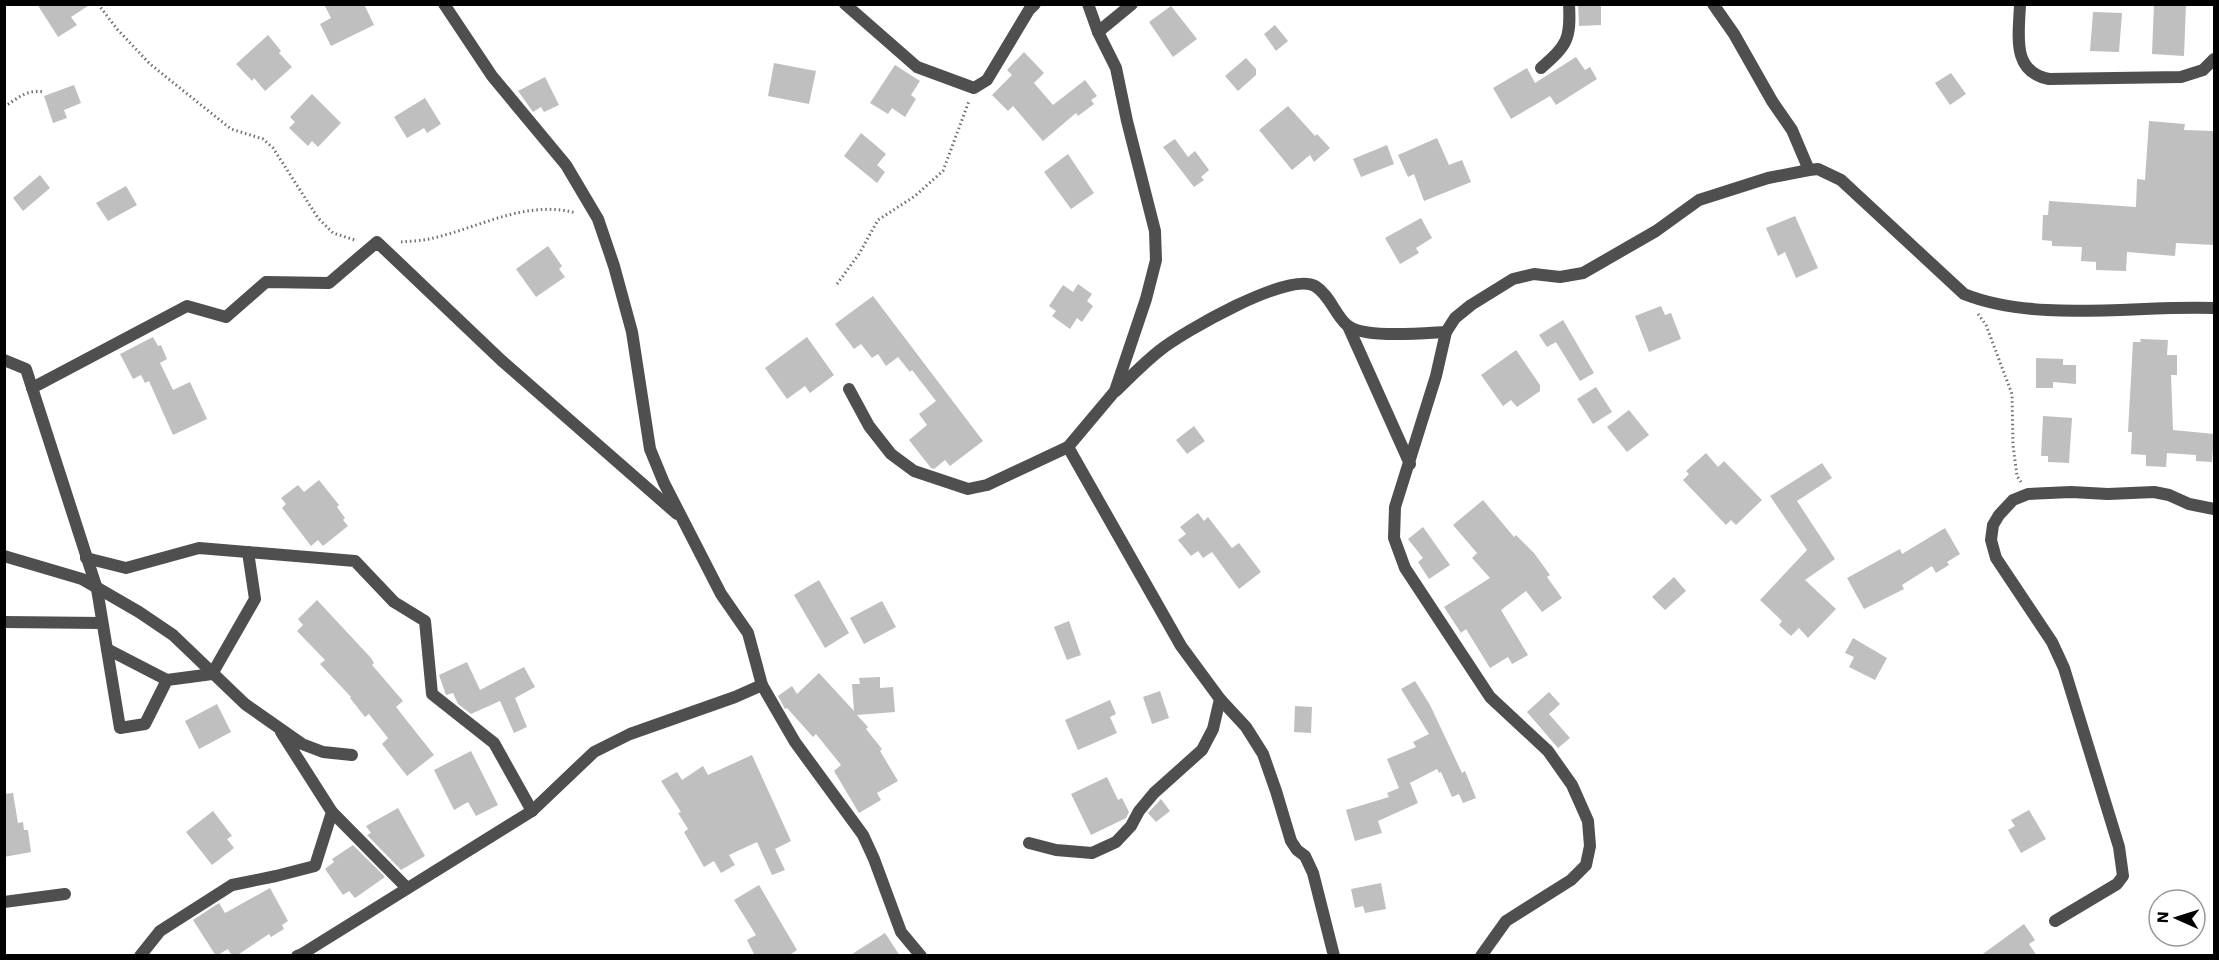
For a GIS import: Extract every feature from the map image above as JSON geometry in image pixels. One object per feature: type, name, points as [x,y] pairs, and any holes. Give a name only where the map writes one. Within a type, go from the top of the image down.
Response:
[{"type":"street","points":[[444,4],[492,76],[566,165],[598,219],[632,332],[650,449],[683,520],[722,594],[748,633],[762,685],[795,742],[837,796],[863,836],[901,932],[921,956]]},
{"type":"street","points":[[845,4],[917,67],[974,88],[987,80],[1029,10],[1035,4]]},
{"type":"street","points":[[1088,4],[1098,32],[1116,68],[1126,121],[1155,231],[1156,260],[1146,299],[1116,391]]},
{"type":"street","points":[[1098,32],[1132,4]]},
{"type":"street","points":[[1541,68],[1559,52],[1569,38],[1569,4]]},
{"type":"street","points":[[1713,4],[1734,34],[1772,101],[1792,130],[1809,170]]},
{"type":"street","points":[[2020,4],[2018,38],[2022,63],[2037,77],[2049,79],[2181,77],[2203,70],[2214,59]]},
{"type":"street","points":[[1481,956],[1506,921],[1570,880],[1586,865],[1590,846],[1588,821],[1572,785],[1548,751],[1490,697],[1405,568],[1394,538],[1395,507],[1436,376],[1446,332],[1455,318],[1471,305],[1513,279],[1534,274],[1560,277],[1583,273],[1656,231],[1699,200],[1768,178],[1818,169],[1841,180],[1964,294],[1986,303],[2019,308],[2089,310],[2214,308]]},
{"type":"street","points":[[32,388],[187,306],[226,317],[266,282],[329,283],[377,242],[501,360],[683,520]]},
{"type":"street","points":[[849,389],[869,426],[891,454],[914,471],[968,489],[987,485],[1068,447],[1116,391],[1158,351],[1181,335],[1259,295],[1286,285],[1302,283],[1316,286],[1348,326],[1410,464]]},
{"type":"street","points":[[1348,326],[1374,333],[1446,332]]},
{"type":"street","points":[[4,360],[26,369],[96,589],[120,728],[145,724],[167,680]]},
{"type":"street","points":[[1068,447],[1181,646],[1263,753],[1291,841],[1310,863],[1334,956]]},
{"type":"street","points":[[2055,921],[2117,884],[2122,876],[2119,848],[2064,668],[2052,642],[1995,558],[1991,540],[1993,525],[2013,501],[2028,494],[2154,492],[2169,495],[2189,504],[2214,509]]},
{"type":"street","points":[[86,558],[126,568],[199,548],[355,561],[394,602],[425,621],[432,694],[494,743],[532,811]]},
{"type":"street","points":[[212,674],[255,599],[248,552]]},
{"type":"street","points":[[4,556],[82,579],[139,612],[172,636],[245,704],[302,744],[323,752],[352,755]]},
{"type":"street","points":[[4,622],[102,623]]},
{"type":"street","points":[[107,649],[167,680],[212,674]]},
{"type":"street","points":[[297,956],[532,811],[594,752],[630,734],[735,697],[762,685]]},
{"type":"street","points":[[1029,843],[1056,850],[1092,853],[1116,842],[1131,826],[1139,811],[1154,793],[1202,750],[1213,729],[1220,699]]},
{"type":"street","points":[[278,727],[332,812],[407,888]]},
{"type":"street","points":[[140,956],[160,931],[232,885],[315,866],[332,812]]},
{"type":"street","points":[[4,902],[65,894]]},
{"type":"path","points":[[98,4],[117,29],[150,64],[231,129],[263,139],[273,148],[318,218],[333,233],[356,241],[389,244],[428,239],[487,219],[543,210],[569,211],[598,219]]},
{"type":"path","points":[[837,284],[859,255],[878,220],[915,196],[943,171],[974,88]]},
{"type":"path","points":[[4,107],[25,93],[35,90],[44,92]]},
{"type":"path","points":[[1964,294],[1986,325],[2012,394],[2013,445],[2017,476],[2028,494]]},
{"type":"building","points":[[37,4],[91,4],[71,17],[77,25],[58,37]]},
{"type":"building","points":[[324,4],[364,4],[374,25],[331,46],[320,24],[331,18]]},
{"type":"building","points":[[1578,4],[1601,4],[1601,25],[1579,26]]},
{"type":"building","points":[[2154,4],[2186,4],[2184,56],[2152,54]]},
{"type":"building","points":[[1171,6],[1197,39],[1173,57],[1149,22]]},
{"type":"building","points":[[2093,12],[2122,13],[2119,52],[2090,51]]},
{"type":"building","points":[[1275,25],[1288,41],[1276,51],[1264,34]]},
{"type":"building","points":[[268,35],[281,51],[279,53],[292,67],[265,91],[254,78],[252,81],[236,64]]},
{"type":"building","points":[[1024,52],[1044,73],[1034,83],[1053,105],[1085,80],[1097,96],[1091,100],[1094,104],[1078,116],[1076,113],[1043,141],[1013,106],[1008,111],[992,95],[1012,75],[1007,70]]},
{"type":"building","points":[[1576,57],[1585,70],[1590,67],[1597,79],[1556,105],[1550,96],[1511,119],[1493,88],[1527,68],[1535,83]]},
{"type":"building","points":[[1246,58],[1256,69],[1256,75],[1238,91],[1225,76]]},
{"type":"building","points":[[774,63],[816,71],[809,104],[768,96]]},
{"type":"building","points":[[895,65],[920,81],[911,95],[916,99],[905,117],[892,108],[888,114],[870,103]]},
{"type":"building","points":[[1951,73],[1966,94],[1950,105],[1935,83]]},
{"type":"building","points":[[545,77],[559,105],[544,112],[541,107],[533,112],[518,91]]},
{"type":"building","points":[[74,85],[81,103],[64,110],[67,118],[53,123],[44,96]]},
{"type":"building","points":[[312,94],[341,123],[318,147],[312,141],[308,146],[289,128],[295,122],[290,117]]},
{"type":"building","points":[[425,98],[441,124],[427,133],[424,128],[407,138],[394,117]]},
{"type":"building","points":[[1288,106],[1315,136],[1317,134],[1330,148],[1314,162],[1310,155],[1292,170],[1259,130]]},
{"type":"building","points":[[2149,121],[2185,124],[2184,130],[2214,131],[2214,245],[2176,243],[2175,256],[2127,252],[2126,271],[2096,270],[2096,262],[2081,261],[2082,247],[2052,246],[2052,241],[2042,240],[2043,215],[2048,215],[2049,201],[2136,207],[2137,179],[2145,180]]},
{"type":"building","points":[[861,133],[886,154],[877,165],[885,172],[877,183],[844,156]]},
{"type":"building","points":[[1437,138],[1449,165],[1462,160],[1471,182],[1424,201],[1414,174],[1408,177],[1398,155]]},
{"type":"building","points":[[1175,139],[1188,157],[1195,151],[1209,170],[1201,177],[1204,180],[1194,187],[1163,147]]},
{"type":"building","points":[[1387,145],[1394,164],[1361,177],[1353,159]]},
{"type":"building","points":[[1068,154],[1094,193],[1071,209],[1044,172]]},
{"type":"building","points":[[40,175],[50,188],[23,211],[13,198]]},
{"type":"building","points":[[126,186],[137,205],[108,221],[96,203]]},
{"type":"building","points":[[1795,216],[1818,268],[1796,278],[1785,252],[1778,256],[1766,228]]},
{"type":"building","points":[[1421,218],[1432,238],[1416,248],[1419,253],[1400,264],[1385,238]]},
{"type":"building","points":[[548,246],[562,266],[559,269],[565,277],[536,297],[516,269]]},
{"type":"building","points":[[1078,284],[1092,294],[1087,301],[1093,306],[1082,322],[1077,318],[1070,329],[1052,316],[1056,311],[1049,306],[1063,285],[1073,292]]},
{"type":"building","points":[[873,296],[983,441],[950,466],[945,460],[934,469],[931,468],[909,440],[927,425],[919,414],[936,401],[912,370],[910,372],[898,357],[886,366],[878,354],[872,358],[861,344],[854,349],[835,324]]},
{"type":"building","points":[[1661,306],[1665,315],[1671,313],[1681,339],[1649,352],[1635,316]]},
{"type":"building","points":[[1563,320],[1594,373],[1580,381],[1556,342],[1547,347],[1539,335]]},
{"type":"building","points":[[153,337],[158,346],[161,345],[167,359],[160,363],[173,390],[190,382],[207,419],[173,435],[149,381],[145,383],[141,375],[133,379],[120,354]]},
{"type":"building","points":[[807,337],[834,375],[810,393],[805,386],[787,399],[765,368]]},
{"type":"building","points":[[2140,339],[2168,340],[2167,355],[2177,355],[2177,375],[2171,375],[2173,430],[2214,434],[2212,462],[2196,461],[2196,455],[2167,453],[2166,467],[2146,466],[2146,455],[2131,454],[2132,432],[2128,432],[2133,342],[2141,342]]},
{"type":"building","points":[[1516,350],[1540,385],[1540,391],[1517,407],[1511,400],[1503,406],[1481,375]]},
{"type":"building","points":[[2036,358],[2063,359],[2063,365],[2076,365],[2076,384],[2053,382],[2053,388],[2036,388]]},
{"type":"building","points":[[1596,387],[1612,412],[1593,424],[1577,399]]},
{"type":"building","points":[[1629,410],[1649,435],[1627,452],[1607,427]]},
{"type":"building","points":[[2043,416],[2072,418],[2069,463],[2048,462],[2048,456],[2041,456]]},
{"type":"building","points":[[1194,426],[1205,441],[1187,454],[1176,440]]},
{"type":"building","points":[[1706,453],[1718,467],[1724,461],[1762,500],[1736,525],[1731,520],[1726,525],[1683,480],[1689,474],[1686,471]]},
{"type":"building","points":[[1822,463],[1832,478],[1797,501],[1835,559],[1805,580],[1836,609],[1808,638],[1799,628],[1791,636],[1779,625],[1782,621],[1760,600],[1807,550],[1770,496]]},
{"type":"building","points":[[319,480],[339,505],[337,507],[348,526],[323,546],[318,540],[311,546],[282,508],[286,504],[281,498],[298,485],[304,492]]},
{"type":"building","points":[[1483,500],[1514,537],[1516,535],[1534,553],[1550,575],[1547,577],[1562,598],[1542,612],[1526,591],[1501,610],[1528,655],[1512,664],[1508,657],[1490,668],[1466,629],[1461,633],[1444,607],[1490,578],[1472,558],[1477,553],[1453,525]]},
{"type":"building","points":[[1198,513],[1204,521],[1208,517],[1232,548],[1239,543],[1261,572],[1239,589],[1212,552],[1203,558],[1198,551],[1191,556],[1178,540],[1186,534],[1180,527]]},
{"type":"building","points":[[1423,527],[1450,565],[1429,579],[1418,562],[1423,558],[1408,539]]},
{"type":"building","points":[[1945,528],[1960,554],[1947,562],[1949,565],[1936,573],[1932,566],[1902,585],[1904,589],[1864,609],[1847,578],[1900,549],[1902,554]]},
{"type":"building","points":[[1674,577],[1686,591],[1665,610],[1652,597]]},
{"type":"building","points":[[819,580],[849,633],[825,648],[794,595]]},
{"type":"building","points":[[317,600],[371,658],[374,663],[372,665],[403,701],[396,707],[434,755],[407,776],[382,744],[388,738],[369,714],[365,717],[351,697],[320,664],[325,660],[297,631],[303,625],[298,619]]},
{"type":"building","points":[[882,601],[896,627],[864,644],[850,618]]},
{"type":"building","points":[[1069,621],[1081,655],[1067,660],[1054,627]]},
{"type":"building","points":[[1853,638],[1887,658],[1875,680],[1849,667],[1854,657],[1845,653]]},
{"type":"building","points":[[467,662],[480,690],[524,667],[535,687],[515,698],[527,727],[514,733],[500,701],[471,714],[458,704],[453,693],[446,695],[439,675]]},
{"type":"building","points":[[819,673],[854,711],[852,684],[860,684],[859,678],[880,677],[880,688],[893,687],[895,712],[857,715],[882,749],[880,751],[898,781],[877,793],[881,800],[859,813],[834,771],[841,765],[816,734],[813,737],[787,708],[785,709],[778,696],[792,686],[797,694]]},
{"type":"building","points":[[1415,681],[1430,705],[1462,773],[1465,771],[1476,798],[1463,803],[1459,794],[1452,797],[1441,772],[1439,773],[1437,769],[1406,785],[1410,783],[1418,803],[1378,821],[1382,833],[1355,841],[1346,810],[1389,797],[1387,793],[1399,788],[1387,759],[1416,747],[1413,742],[1429,734],[1401,689]]},
{"type":"building","points":[[1160,691],[1169,718],[1152,724],[1143,697]]},
{"type":"building","points":[[1549,692],[1560,704],[1549,714],[1570,738],[1558,748],[1527,712]]},
{"type":"building","points":[[1110,700],[1116,714],[1110,717],[1117,733],[1078,750],[1065,720]]},
{"type":"building","points":[[217,704],[231,732],[199,749],[185,721]]},
{"type":"building","points":[[1295,706],[1312,707],[1311,733],[1294,732]]},
{"type":"building","points":[[471,751],[498,805],[476,816],[468,802],[454,810],[434,770]]},
{"type":"building","points":[[752,755],[791,841],[775,849],[785,870],[772,875],[757,842],[729,855],[735,865],[721,873],[714,861],[704,867],[684,832],[688,829],[678,813],[681,812],[661,781],[677,772],[682,780],[703,766],[708,775]]},
{"type":"building","points":[[1107,777],[1118,800],[1122,798],[1129,812],[1126,818],[1091,835],[1071,794]]},
{"type":"building","points":[[13,793],[18,823],[23,822],[24,830],[28,830],[31,852],[4,857],[4,794]]},
{"type":"building","points":[[1161,799],[1170,811],[1156,822],[1148,813]]},
{"type":"building","points":[[398,808],[425,856],[401,870],[367,835],[371,833],[366,826]]},
{"type":"building","points":[[2029,810],[2046,839],[2021,853],[2008,830],[2015,826],[2011,820]]},
{"type":"building","points":[[213,811],[232,836],[227,839],[234,848],[212,865],[186,832]]},
{"type":"building","points":[[353,845],[385,877],[355,898],[349,891],[343,895],[325,869],[334,862],[332,859]]},
{"type":"building","points":[[1381,883],[1386,909],[1365,913],[1363,906],[1355,908],[1351,889]]},
{"type":"building","points":[[759,885],[797,950],[788,956],[755,956],[747,940],[756,935],[734,900]]},
{"type":"building","points":[[270,888],[288,921],[282,925],[284,929],[271,937],[269,934],[236,956],[232,956],[228,949],[216,956],[193,920],[219,903],[225,913]]},
{"type":"building","points":[[2024,924],[2035,940],[2029,944],[2037,956],[1980,956]]},
{"type":"building","points":[[885,933],[900,956],[849,956]]}]
